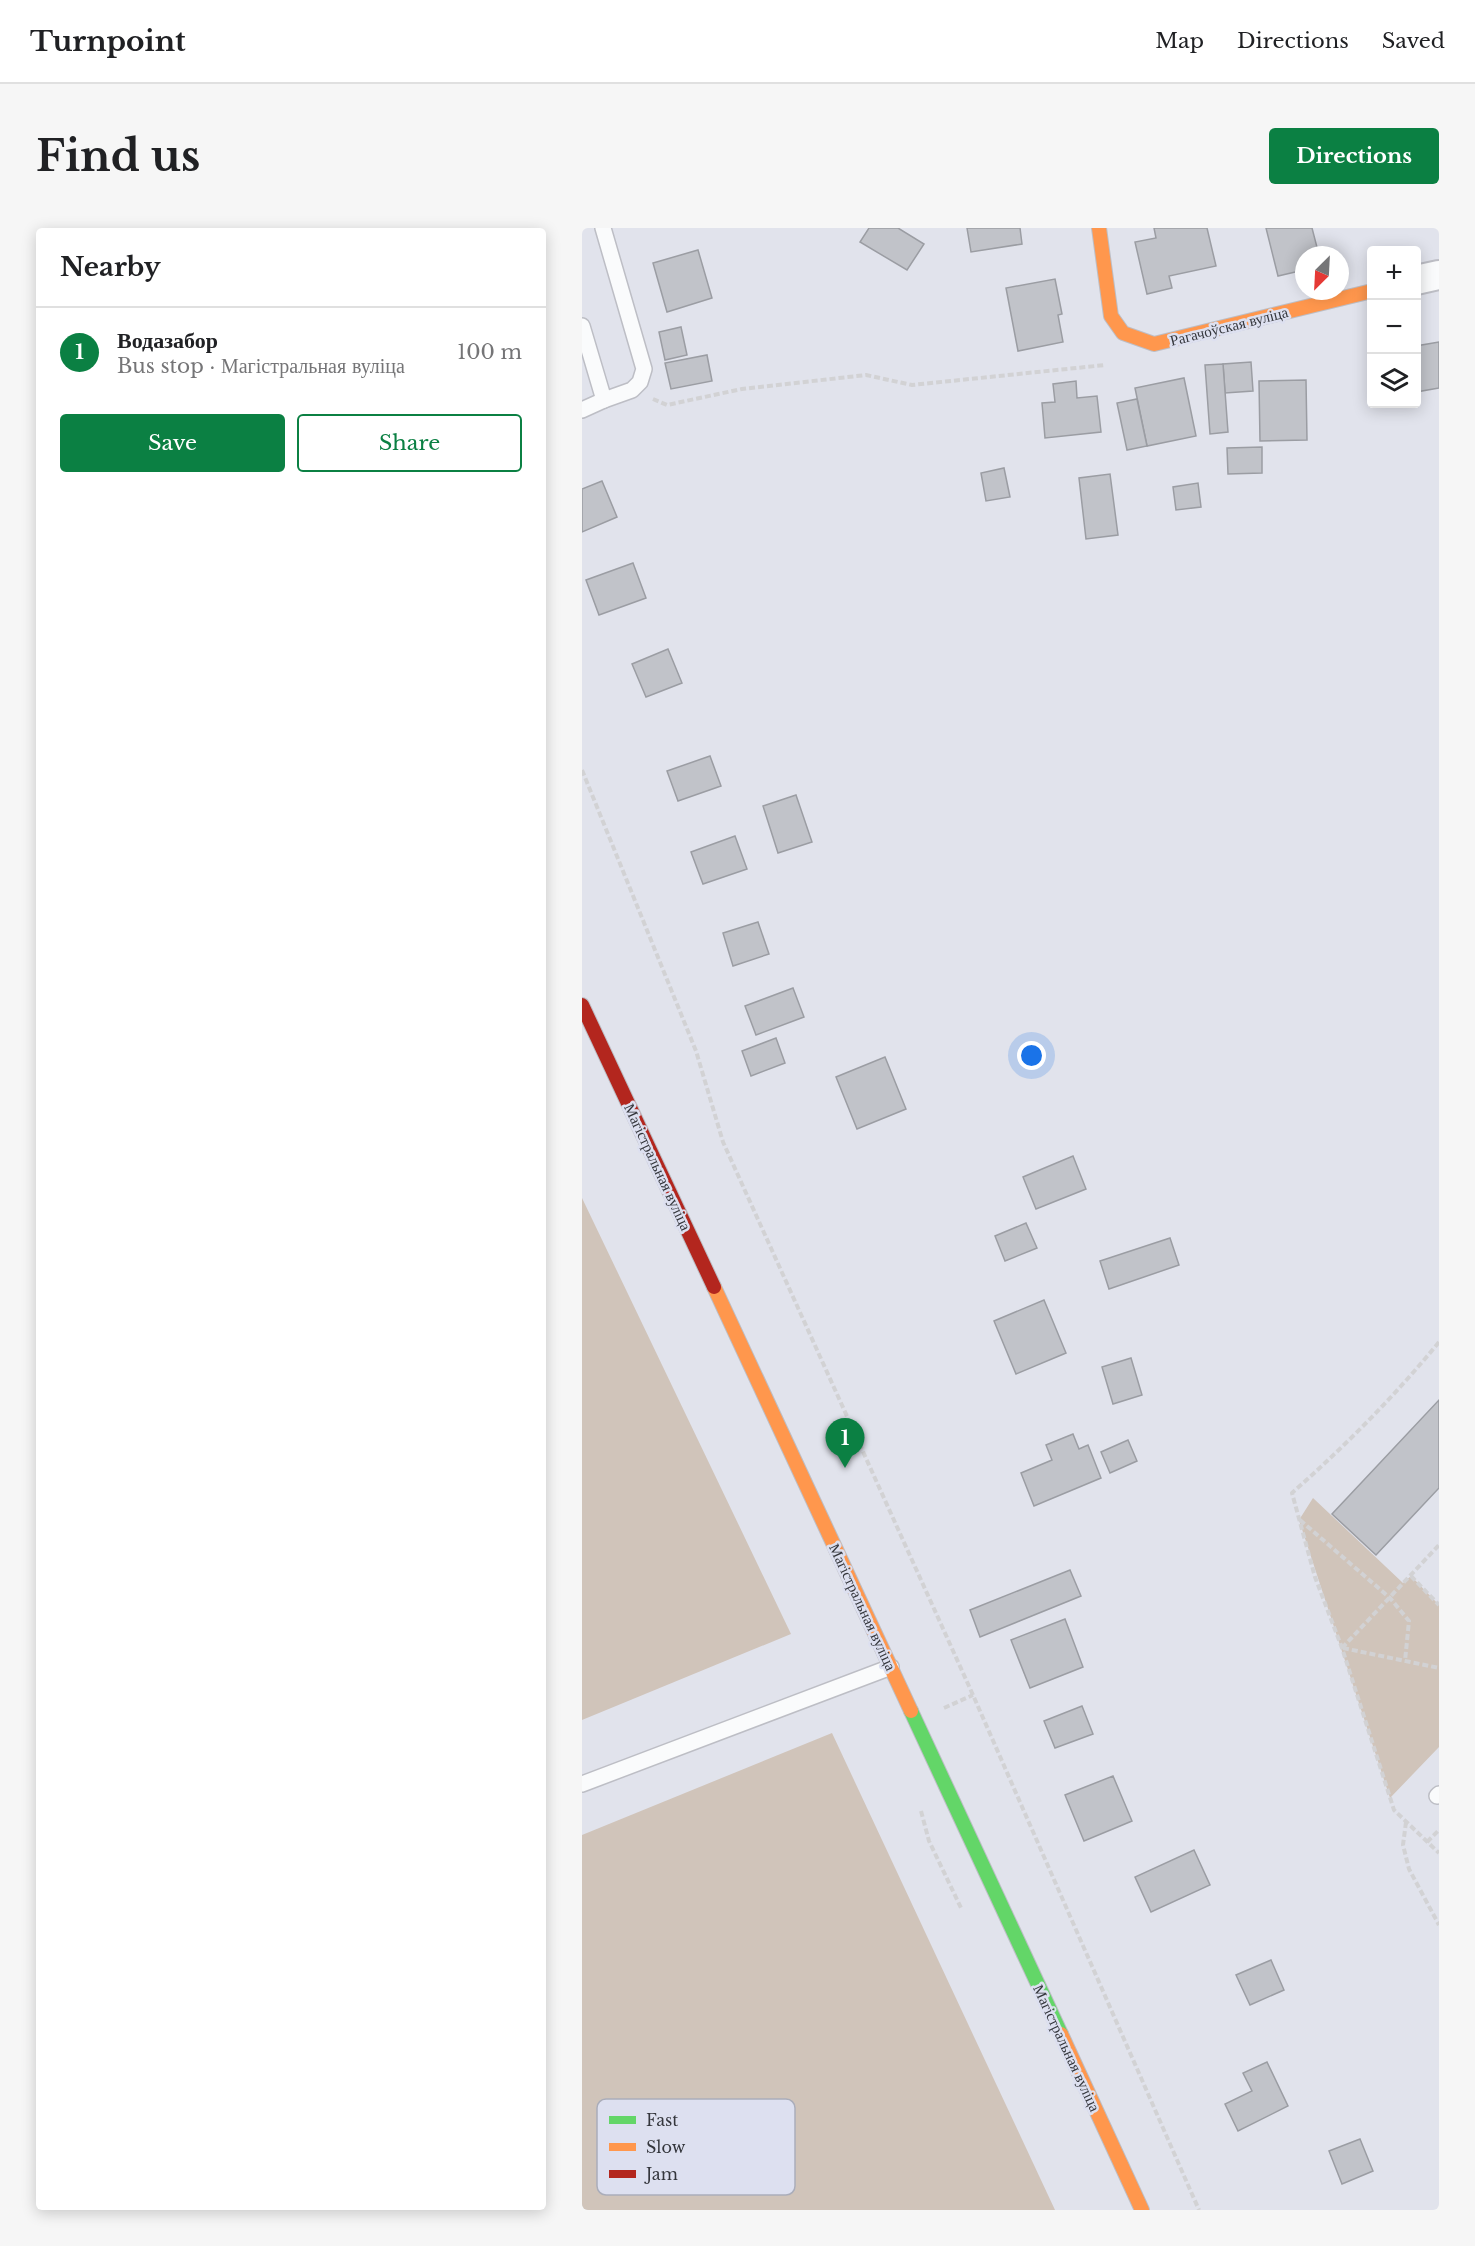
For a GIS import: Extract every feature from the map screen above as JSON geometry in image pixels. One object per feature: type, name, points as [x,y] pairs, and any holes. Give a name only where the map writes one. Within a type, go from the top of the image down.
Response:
[{"type":"main road","name":"Рагачоўская вуліца","points":[[1099,228],[1111,316],[1123,333],[1155,344],[1367,292]]},
{"type":"main road","name":"Магістральная вуліца","points":[[582,1005],[1142,2210]]},
{"type":"street","points":[[1421,279],[1439,275]]},
{"type":"lane","points":[[582,410],[632,390],[640,382],[644,369],[603,228]]},
{"type":"lane","points":[[582,326],[604,400]]},
{"type":"lane","points":[[582,1784],[891,1666]]},
{"type":"path","points":[[632,390],[667,405],[742,389],[866,375],[912,385],[1105,366]]},
{"type":"path","points":[[582,770],[696,1052],[723,1142],[973,1695],[1199,2210]]},
{"type":"path","points":[[1439,1342],[1400,1389],[1365,1426],[1292,1493],[1315,1577],[1342,1648],[1394,1810],[1439,1853]]},
{"type":"path","points":[[1299,1520],[1390,1598],[1409,1621],[1405,1661]]},
{"type":"path","points":[[1342,1648],[1439,1545]]},
{"type":"path","points":[[1411,1576],[1439,1605]]},
{"type":"path","points":[[1342,1648],[1439,1668]]},
{"type":"path","points":[[935,1712],[973,1695]]},
{"type":"path","points":[[1406,1821],[1403,1845],[1409,1869],[1439,1925]]},
{"type":"path","points":[[1427,1842],[1439,1830]]},
{"type":"shaded area","points":[[582,1198],[791,1634],[582,1720]]},
{"type":"shaded area","points":[[1313,1498],[1403,1583],[1411,1576],[1439,1605],[1439,1747],[1390,1798],[1299,1520]]},
{"type":"shaded area","points":[[832,1733],[1055,2210],[582,2210],[582,1835]]},
{"type":"building","points":[[869,228],[898,228],[924,244],[907,270],[860,242]]},
{"type":"building","points":[[967,228],[1020,228],[1022,244],[971,252]]},
{"type":"building","points":[[1154,228],[1207,228],[1216,266],[1169,276],[1172,288],[1147,294],[1135,242],[1156,238]]},
{"type":"building","points":[[1266,228],[1312,228],[1317,246],[1295,246],[1295,272],[1278,276]]},
{"type":"building","points":[[698,250],[712,298],[667,312],[653,263]]},
{"type":"building","points":[[1055,279],[1062,314],[1058,315],[1063,342],[1018,351],[1006,288]]},
{"type":"building","points":[[681,327],[687,355],[665,360],[659,332]]},
{"type":"building","points":[[1439,342],[1439,388],[1421,391],[1421,345]]},
{"type":"building","points":[[707,355],[712,381],[671,389],[665,363]]},
{"type":"building","points":[[1251,362],[1253,391],[1225,393],[1223,364]]},
{"type":"building","points":[[1223,364],[1228,432],[1210,434],[1205,365]]},
{"type":"building","points":[[1184,378],[1196,436],[1147,446],[1135,388]]},
{"type":"building","points":[[1306,380],[1307,440],[1260,441],[1259,381]]},
{"type":"building","points":[[1076,381],[1077,398],[1097,396],[1101,432],[1045,438],[1042,403],[1055,402],[1053,384]]},
{"type":"building","points":[[1137,399],[1147,446],[1127,450],[1117,403]]},
{"type":"building","points":[[1262,447],[1262,473],[1228,474],[1227,448]]},
{"type":"building","points":[[1004,468],[1010,497],[986,501],[981,473]]},
{"type":"building","points":[[1110,474],[1118,535],[1086,539],[1079,478]]},
{"type":"building","points":[[602,481],[617,517],[582,532],[582,489]]},
{"type":"building","points":[[1198,483],[1201,507],[1176,510],[1173,487]]},
{"type":"building","points":[[633,563],[646,598],[599,615],[586,580]]},
{"type":"building","points":[[668,649],[682,683],[646,697],[632,664]]},
{"type":"building","points":[[710,756],[721,786],[678,801],[667,771]]},
{"type":"building","points":[[796,795],[812,842],[778,853],[763,806]]},
{"type":"building","points":[[735,836],[747,869],[703,884],[691,852]]},
{"type":"building","points":[[758,922],[769,954],[733,966],[723,933]]},
{"type":"building","points":[[793,988],[804,1017],[756,1035],[745,1006]]},
{"type":"building","points":[[776,1038],[785,1063],[751,1076],[742,1051]]},
{"type":"building","points":[[885,1057],[906,1109],[857,1129],[836,1077]]},
{"type":"building","points":[[1073,1156],[1086,1189],[1036,1209],[1023,1177]]},
{"type":"building","points":[[1026,1223],[1037,1248],[1005,1261],[995,1236]]},
{"type":"building","points":[[1170,1238],[1179,1265],[1109,1289],[1100,1261]]},
{"type":"building","points":[[1044,1300],[1066,1353],[1016,1374],[994,1321]]},
{"type":"building","points":[[1131,1358],[1142,1395],[1113,1404],[1102,1367]]},
{"type":"building","points":[[1439,1400],[1439,1488],[1376,1555],[1332,1514]]},
{"type":"building","points":[[1073,1434],[1079,1449],[1088,1445],[1101,1478],[1034,1506],[1021,1473],[1052,1460],[1046,1445]]},
{"type":"building","points":[[1128,1440],[1137,1461],[1110,1473],[1101,1452]]},
{"type":"building","points":[[1070,1570],[1081,1596],[980,1637],[970,1610]]},
{"type":"building","points":[[1065,1619],[1083,1667],[1030,1688],[1011,1640]]},
{"type":"building","points":[[1082,1706],[1093,1734],[1055,1748],[1044,1721]]},
{"type":"building","points":[[1113,1776],[1132,1821],[1084,1841],[1065,1795]]},
{"type":"building","points":[[1194,1850],[1210,1885],[1151,1912],[1135,1877]]},
{"type":"building","points":[[1271,1960],[1284,1990],[1250,2005],[1236,1975]]},
{"type":"building","points":[[1267,2062],[1288,2106],[1238,2131],[1225,2104],[1252,2091],[1243,2073]]},
{"type":"building","points":[[1360,2139],[1373,2171],[1342,2184],[1329,2151]]},
{"type":"traffic: fast","points":[[911,1711],[1061,2034]]},
{"type":"traffic: slow","points":[[1099,228],[1111,316],[1123,333],[1154,344],[1367,292]]},
{"type":"traffic: slow","points":[[714,1287],[911,1711]]},
{"type":"traffic: slow","points":[[1061,2034],[1142,2210]]},
{"type":"traffic: jam","points":[[582,1005],[714,1287]]},
{"type":"place","name":"Водазабор","points":[[845,1468]]}]
